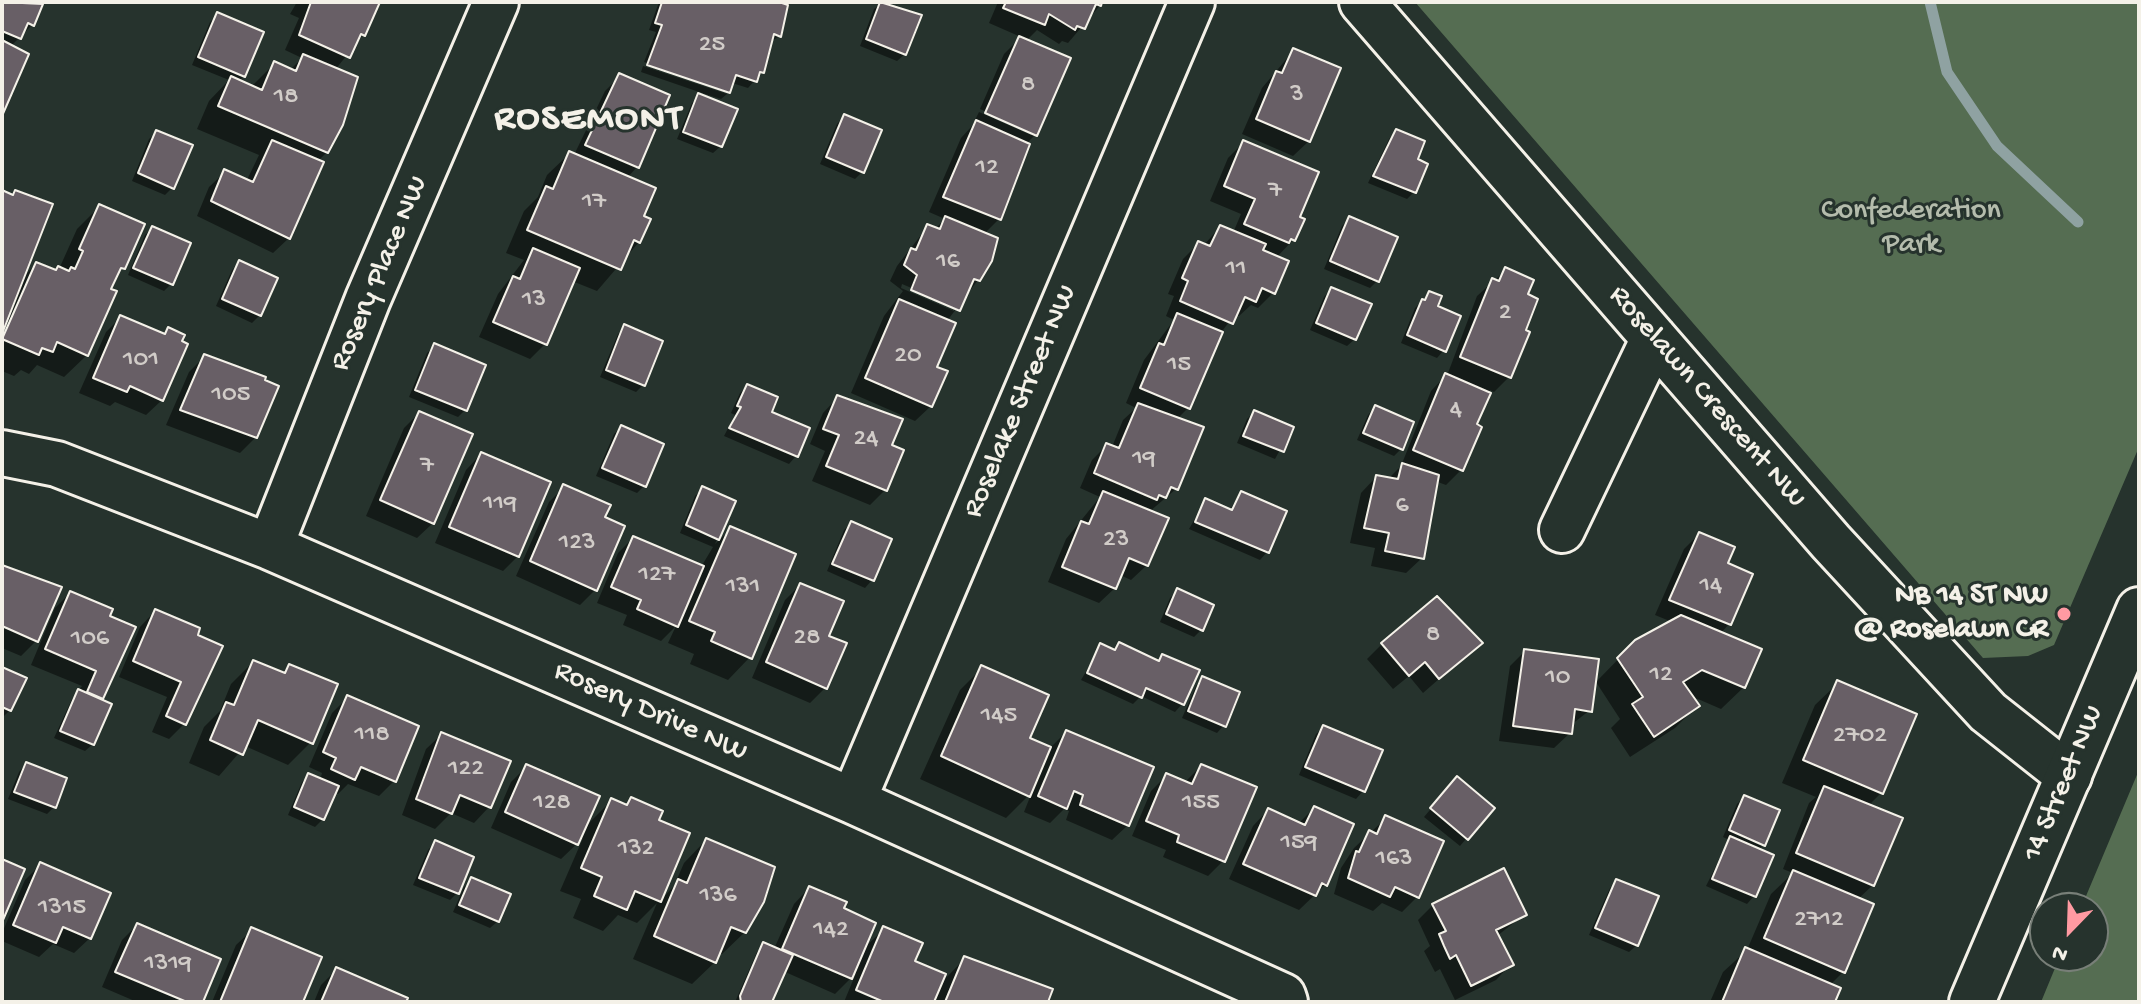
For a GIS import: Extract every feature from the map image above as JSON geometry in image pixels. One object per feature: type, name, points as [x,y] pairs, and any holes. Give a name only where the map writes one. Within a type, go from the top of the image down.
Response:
[{"type":"street","name":"Rosery Place NW","points":[[270,547],[368,299],[496,2]]},
{"type":"street","name":"Roselake Street NW","points":[[853,801],[1192,2]]},
{"type":"street","name":"Roselawn Crescent NW","points":[[1362,2],[1831,542],[1988,712],[2069,776]]},
{"type":"street","points":[[1562,530],[1654,338]]},
{"type":"street","name":"Rosery Drive NW","points":[[2,453],[57,464],[270,547],[853,801],[1283,996],[1285,1002]]},
{"type":"street","name":"14 Street NW","points":[[1972,1002],[2139,610]]},
{"type":"green space","name":"Confederation Park","points":[[1415,2],[2139,2],[2139,447],[2054,645],[2028,656],[1983,658]]},
{"type":"green space","points":[[2139,770],[2139,1002],[2041,1002],[2053,972],[2109,972],[2109,892],[2088,892]]},
{"type":"building","points":[[2,2],[43,4],[34,26],[28,23],[21,39],[2,31]]},
{"type":"building","points":[[311,2],[380,2],[365,36],[361,34],[350,58],[299,35]]},
{"type":"building","points":[[662,2],[779,2],[788,5],[781,37],[774,34],[764,73],[760,72],[757,82],[736,75],[730,93],[647,65],[662,25],[655,23]]},
{"type":"building","points":[[880,2],[922,15],[906,55],[866,39]]},
{"type":"building","points":[[1006,2],[1102,2],[1101,6],[1096,4],[1085,29],[1077,26],[1075,30],[1049,14],[1045,25],[1003,8]]},
{"type":"building","points":[[217,12],[264,32],[245,77],[198,57]]},
{"type":"building","points":[[1019,36],[1071,58],[1037,136],[985,113]]},
{"type":"building","points":[[2,40],[29,54],[2,116]]},
{"type":"building","points":[[1293,48],[1341,68],[1310,142],[1256,119],[1276,71],[1282,73]]},
{"type":"building","points":[[303,54],[358,77],[343,125],[328,153],[218,106],[231,76],[262,90],[274,61],[296,71]]},
{"type":"building","points":[[619,73],[670,95],[639,168],[585,145]]},
{"type":"building","points":[[698,93],[738,109],[722,147],[683,132]]},
{"type":"building","points":[[844,114],[882,130],[864,173],[826,157]]},
{"type":"building","points":[[976,120],[1030,144],[1001,220],[943,197]]},
{"type":"building","points":[[1396,129],[1425,141],[1418,159],[1428,164],[1416,193],[1373,176]]},
{"type":"building","points":[[156,130],[193,145],[174,189],[138,173]]},
{"type":"building","points":[[272,140],[324,162],[290,239],[211,201],[224,169],[253,182]]},
{"type":"building","points":[[1243,140],[1319,172],[1300,217],[1305,219],[1295,241],[1291,239],[1289,243],[1244,224],[1255,199],[1224,186]]},
{"type":"building","points":[[569,151],[656,188],[644,216],[651,219],[640,243],[634,240],[621,270],[527,230],[546,186],[553,189]]},
{"type":"building","points":[[2,190],[13,195],[15,190],[53,204],[2,334]]},
{"type":"building","points":[[99,204],[145,224],[125,269],[121,268],[111,289],[117,291],[88,356],[57,342],[53,352],[42,348],[39,355],[2,339],[36,262],[56,270],[58,266],[69,271],[71,267],[75,269],[83,251],[79,249]]},
{"type":"building","points":[[945,216],[998,238],[992,261],[980,281],[974,279],[960,311],[911,290],[917,275],[904,265],[911,248],[916,250],[927,224],[940,229]]},
{"type":"building","points":[[1349,216],[1398,237],[1379,282],[1330,261]]},
{"type":"building","points":[[1220,225],[1266,244],[1263,250],[1289,261],[1275,294],[1262,288],[1256,302],[1245,297],[1233,324],[1180,301],[1188,281],[1182,278],[1198,241],[1210,246]]},
{"type":"building","points":[[152,226],[191,243],[173,285],[133,268]]},
{"type":"building","points":[[533,248],[580,268],[547,345],[493,322],[513,276],[520,279]]},
{"type":"building","points":[[239,260],[278,278],[261,316],[222,299]]},
{"type":"building","points":[[1505,267],[1534,280],[1528,294],[1538,299],[1526,330],[1530,332],[1511,378],[1460,357],[1492,278],[1499,281]]},
{"type":"building","points":[[1331,287],[1372,304],[1356,340],[1316,323]]},
{"type":"building","points":[[1429,291],[1442,296],[1438,306],[1461,316],[1446,352],[1407,335],[1422,299],[1425,300]]},
{"type":"building","points":[[899,299],[956,323],[937,367],[948,371],[932,407],[865,378]]},
{"type":"building","points":[[1177,313],[1223,332],[1190,409],[1140,388],[1159,343],[1164,345]]},
{"type":"building","points":[[120,315],[165,334],[168,327],[185,335],[182,341],[188,344],[163,401],[130,386],[127,392],[93,378]]},
{"type":"building","points":[[624,324],[663,341],[645,386],[606,370]]},
{"type":"building","points":[[434,343],[486,365],[467,411],[415,390]]},
{"type":"building","points":[[204,354],[266,377],[265,380],[279,386],[257,438],[180,410]]},
{"type":"building","points":[[1445,373],[1491,393],[1477,424],[1482,427],[1463,471],[1413,450]]},
{"type":"building","points":[[747,384],[778,397],[772,412],[810,428],[798,457],[729,428],[741,407],[737,406]]},
{"type":"building","points":[[837,395],[903,419],[892,445],[904,450],[887,491],[826,466],[839,435],[823,429]]},
{"type":"building","points":[[1138,403],[1204,427],[1178,490],[1171,487],[1166,498],[1159,495],[1157,500],[1094,473],[1106,443],[1119,448]]},
{"type":"building","points":[[1375,405],[1414,422],[1403,450],[1363,433]]},
{"type":"building","points":[[1254,410],[1294,427],[1284,452],[1243,436]]},
{"type":"building","points":[[419,411],[473,434],[434,524],[380,500]]},
{"type":"building","points":[[621,425],[664,444],[646,487],[602,468]]},
{"type":"building","points":[[481,452],[551,482],[519,557],[449,527]]},
{"type":"building","points":[[1402,463],[1439,475],[1424,559],[1385,551],[1389,533],[1364,528],[1376,475],[1398,479]]},
{"type":"building","points":[[563,484],[611,505],[605,517],[625,526],[597,591],[530,561]]},
{"type":"building","points":[[702,486],[736,501],[719,540],[686,525]]},
{"type":"building","points":[[1103,491],[1169,518],[1148,566],[1129,558],[1116,589],[1062,567],[1081,521],[1089,524]]},
{"type":"building","points":[[1241,491],[1287,511],[1269,553],[1195,522],[1205,498],[1232,510]]},
{"type":"building","points":[[851,521],[892,539],[874,581],[832,564]]},
{"type":"building","points":[[730,526],[796,554],[752,659],[711,641],[715,632],[689,621]]},
{"type":"building","points":[[1699,532],[1735,547],[1728,563],[1753,574],[1731,625],[1669,600]]},
{"type":"building","points":[[633,536],[704,566],[678,627],[637,609],[641,600],[611,587]]},
{"type":"building","points":[[2,565],[62,587],[38,642],[2,626]]},
{"type":"building","points":[[800,583],[844,601],[829,636],[847,643],[827,689],[766,662]]},
{"type":"building","points":[[1177,588],[1214,605],[1203,631],[1166,614]]},
{"type":"building","points":[[70,591],[113,609],[110,616],[136,627],[103,699],[87,692],[96,671],[45,649]]},
{"type":"building","points":[[1437,596],[1483,643],[1439,679],[1425,662],[1409,676],[1381,643]]},
{"type":"building","points":[[155,609],[200,628],[198,635],[223,646],[186,725],[166,716],[181,682],[133,661]]},
{"type":"building","points":[[1681,615],[1762,649],[1745,688],[1702,670],[1683,682],[1700,706],[1654,737],[1632,704],[1643,697],[1617,658],[1635,640]]},
{"type":"building","points":[[1119,642],[1159,661],[1162,654],[1200,670],[1184,705],[1146,688],[1142,698],[1087,673],[1100,643],[1115,650]]},
{"type":"building","points":[[1524,649],[1599,659],[1592,712],[1575,709],[1572,734],[1513,726]]},
{"type":"building","points":[[253,660],[285,673],[289,664],[338,684],[313,744],[258,720],[243,755],[210,740],[226,702],[234,705]]},
{"type":"building","points":[[981,665],[1049,695],[1030,738],[1051,747],[1030,797],[941,756]]},
{"type":"building","points":[[2,667],[27,678],[11,711],[2,707]]},
{"type":"building","points":[[1202,676],[1240,692],[1226,727],[1188,711]]},
{"type":"building","points":[[1837,680],[1917,714],[1883,794],[1803,760]]},
{"type":"building","points":[[78,689],[112,704],[94,745],[60,731]]},
{"type":"building","points":[[347,695],[419,726],[396,782],[361,767],[355,780],[331,769],[336,758],[323,752]]},
{"type":"building","points":[[1323,725],[1383,750],[1365,792],[1305,767]]},
{"type":"building","points":[[1066,730],[1154,767],[1129,826],[1080,805],[1083,795],[1074,791],[1067,809],[1038,796]]},
{"type":"building","points":[[441,732],[511,761],[491,808],[460,795],[452,814],[416,799]]},
{"type":"building","points":[[26,762],[67,778],[56,808],[14,792]]},
{"type":"building","points":[[526,764],[600,796],[578,845],[505,812]]},
{"type":"building","points":[[1201,764],[1257,787],[1225,862],[1177,842],[1179,835],[1146,821],[1166,773],[1192,784]]},
{"type":"building","points":[[308,773],[339,786],[324,820],[294,807]]},
{"type":"building","points":[[1457,776],[1495,808],[1468,840],[1430,808]]},
{"type":"building","points":[[1824,786],[1903,818],[1874,886],[1796,853]]},
{"type":"building","points":[[1744,795],[1780,810],[1765,846],[1729,830]]},
{"type":"building","points":[[631,797],[663,811],[659,820],[690,833],[661,902],[635,891],[627,910],[594,896],[602,877],[581,868],[611,798],[627,805]]},
{"type":"building","points":[[1314,806],[1354,824],[1327,886],[1322,883],[1316,896],[1243,864],[1268,808],[1305,825]]},
{"type":"building","points":[[1385,815],[1444,841],[1419,898],[1395,887],[1390,897],[1348,878],[1356,851],[1359,852],[1369,830],[1377,834]]},
{"type":"building","points":[[1730,836],[1774,855],[1756,897],[1712,879]]},
{"type":"building","points":[[706,838],[775,867],[764,902],[746,933],[731,927],[716,963],[654,936],[678,879],[687,883]]},
{"type":"building","points":[[435,840],[474,857],[459,894],[419,878]]},
{"type":"building","points":[[2,859],[25,869],[3,920],[2,919]]},
{"type":"building","points":[[40,862],[111,893],[91,939],[63,927],[56,943],[13,925]]},
{"type":"building","points":[[1504,868],[1527,915],[1496,930],[1514,965],[1471,986],[1456,955],[1450,959],[1439,934],[1446,931],[1432,904]]},
{"type":"building","points":[[1793,870],[1874,904],[1845,973],[1764,938]]},
{"type":"building","points":[[471,877],[511,894],[499,922],[459,905]]},
{"type":"building","points":[[1616,879],[1659,896],[1638,946],[1595,928]]},
{"type":"building","points":[[809,886],[847,902],[844,908],[876,923],[852,979],[782,949]]},
{"type":"building","points":[[137,923],[221,959],[203,1002],[187,1002],[115,972]]},
{"type":"building","points":[[883,926],[923,943],[915,961],[946,974],[934,1002],[884,1002],[856,990]]},
{"type":"building","points":[[251,927],[322,957],[303,1002],[220,1002]]},
{"type":"building","points":[[763,942],[793,955],[772,1002],[741,1002],[740,996]]},
{"type":"building","points":[[1745,947],[1841,988],[1835,1002],[1722,1002]]},
{"type":"building","points":[[964,956],[1053,989],[1048,1002],[945,1002]]},
{"type":"building","points":[[336,967],[408,998],[406,1002],[321,1002]]},
{"type":"waterway","points":[[1930,2],[1947,72],[1997,146],[2078,222]]},
{"type":"place","name":"NB 14 ST NW @ Roselawn CR","points":[[2064,614]]},
{"type":"district","name":"ROSEMONT","points":[[589,121]]}]
